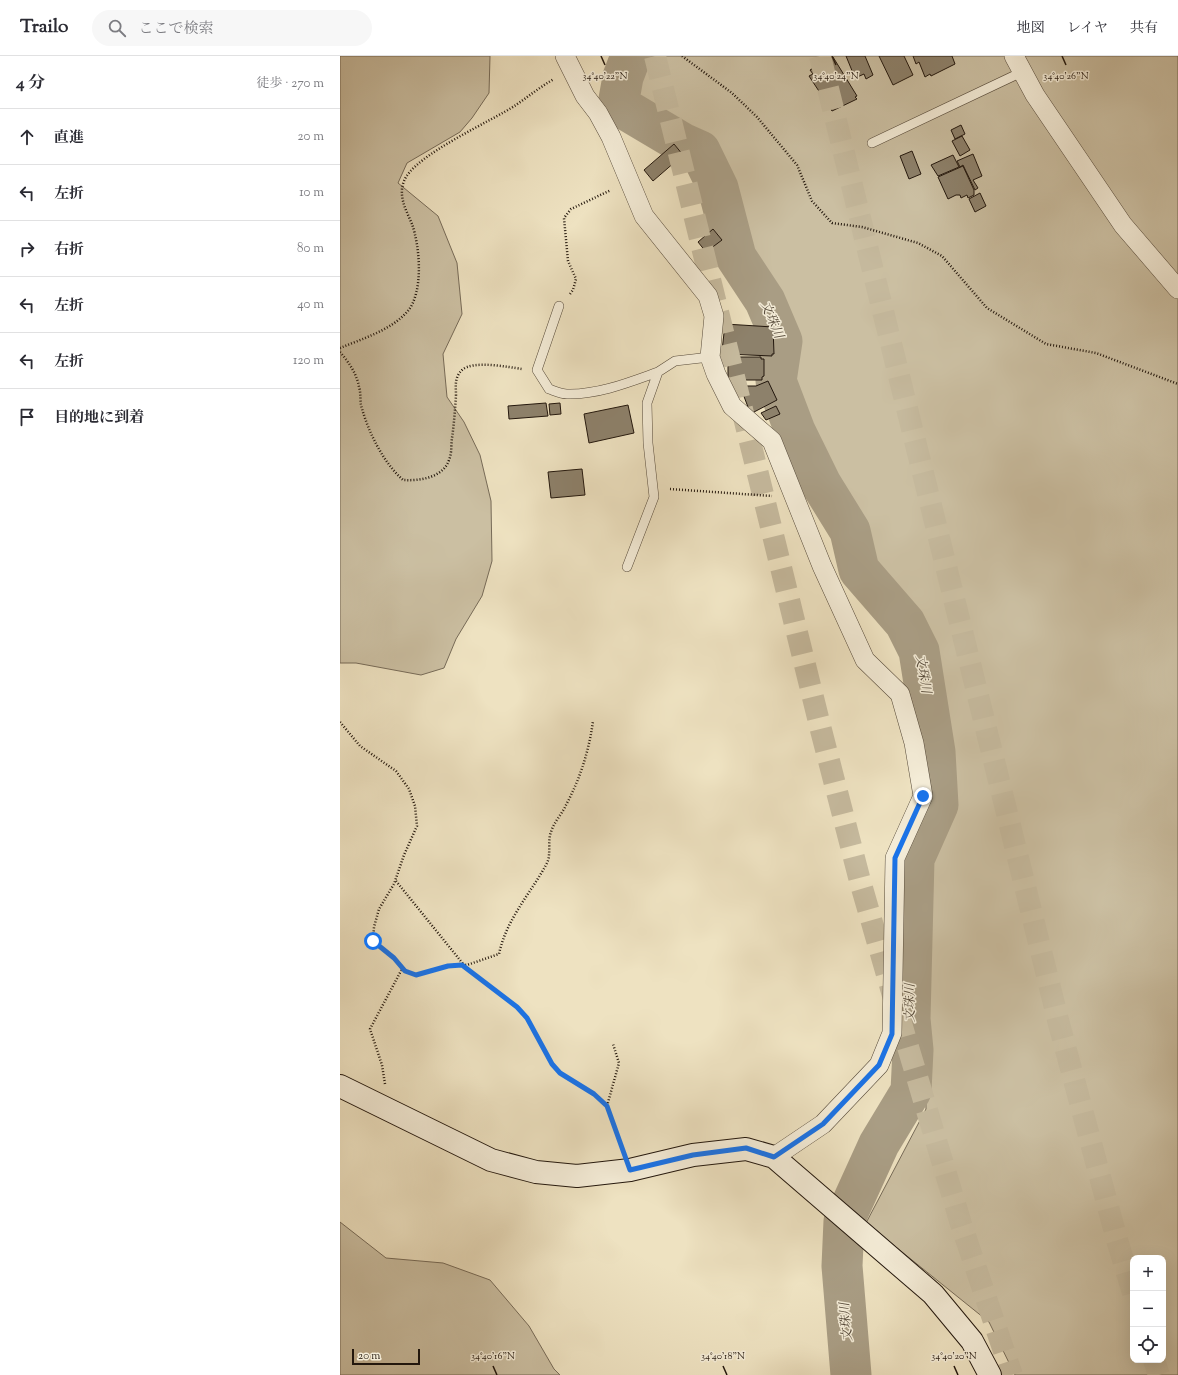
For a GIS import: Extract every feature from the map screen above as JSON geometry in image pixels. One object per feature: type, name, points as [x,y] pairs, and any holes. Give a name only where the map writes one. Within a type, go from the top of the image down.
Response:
[{"type":"street","points":[[568,64],[585,96],[598,113],[644,216],[708,296],[714,316],[710,357],[716,374],[732,406],[772,442],[822,566],[865,660],[900,694],[914,743],[923,796],[895,858],[892,1034],[879,1065],[823,1124],[774,1157]]},
{"type":"street","points":[[1018,64],[1035,95],[1123,225],[1178,289]]},
{"type":"street","points":[[340,1086],[491,1160],[528,1170],[577,1176],[630,1170],[693,1155],[746,1148],[774,1157],[933,1294],[972,1341],[990,1375]]},
{"type":"lane","points":[[872,143],[1018,64]]},
{"type":"lane","points":[[559,306],[537,370],[549,389],[567,394],[592,391],[627,383],[658,372],[676,361],[710,357]]},
{"type":"lane","points":[[627,568],[654,497],[648,443],[647,403],[658,372]]},
{"type":"path","points":[[682,56],[732,93],[757,117],[797,165],[812,201],[832,223],[862,227],[918,243],[942,256],[987,308],[1046,344],[1096,353],[1178,384]]},
{"type":"path","points":[[340,348],[395,322],[408,311],[415,294],[419,271],[418,248],[401,192],[404,179],[418,164],[435,152],[516,105],[568,64]]},
{"type":"path","points":[[559,306],[573,290],[576,279],[568,261],[564,218],[571,210],[629,181]]},
{"type":"path","points":[[340,352],[349,362],[359,385],[362,405],[383,456],[392,470],[403,480],[418,481],[438,474],[446,467],[450,460],[454,428],[455,381],[463,370],[474,366],[495,365],[537,370]]},
{"type":"path","points":[[653,488],[777,497],[791,487]]},
{"type":"path","points":[[340,722],[360,746],[396,771],[409,789],[413,800],[417,826],[404,855],[395,881],[387,898],[379,909],[374,927],[373,941],[394,958],[402,969],[416,975],[448,966],[474,963],[499,954],[505,934],[518,908],[548,863],[550,832],[567,805],[584,764],[590,745],[592,721]]},
{"type":"path","points":[[395,881],[462,965],[517,1007],[527,1018],[552,1064],[560,1073],[594,1094],[607,1106],[630,1170]]},
{"type":"path","points":[[386,1108],[387,1094],[382,1065],[370,1029],[402,969]]},
{"type":"path","points":[[607,1106],[619,1063],[613,1044]]},
{"type":"shaded area","points":[[340,56],[490,56],[489,93],[472,118],[460,132],[407,163],[398,183],[438,216],[457,263],[462,314],[443,354],[447,397],[464,422],[480,455],[491,501],[492,561],[482,596],[456,639],[444,668],[421,675],[356,663],[340,663]]},
{"type":"shaded area","points":[[634,56],[1178,56],[1178,1375],[1015,1375],[989,1322],[866,1223],[926,1109],[923,951],[928,859],[949,804],[933,708],[928,651],[912,617],[864,568],[859,532],[809,450],[792,413],[782,379],[787,351],[782,335],[739,251],[719,184],[702,150],[626,105]]},
{"type":"shaded area","points":[[340,1222],[386,1258],[443,1263],[490,1280],[529,1326],[554,1369],[560,1375],[340,1375]]},
{"type":"building","points":[[846,56],[865,56],[873,75],[866,79],[864,74],[855,78]]},
{"type":"building","points":[[879,56],[904,56],[913,75],[893,85]]},
{"type":"building","points":[[913,56],[952,56],[955,64],[931,76],[930,74],[925,77],[919,62],[916,64]]},
{"type":"building","points":[[833,57],[857,96],[855,97],[857,99],[832,111],[809,76],[813,74],[810,70]]},
{"type":"building","points":[[961,125],[965,134],[955,139],[951,130]]},
{"type":"building","points":[[962,136],[970,150],[960,156],[952,141]]},
{"type":"building","points":[[674,144],[683,155],[653,181],[644,170]]},
{"type":"building","points":[[912,151],[921,174],[909,179],[900,156]]},
{"type":"building","points":[[973,154],[982,176],[973,180],[978,188],[975,190],[963,165],[960,167],[957,161]]},
{"type":"building","points":[[953,155],[959,167],[938,176],[931,165]]},
{"type":"building","points":[[963,166],[974,190],[974,195],[968,198],[967,195],[961,198],[960,195],[956,195],[948,199],[938,177]]},
{"type":"building","points":[[980,193],[986,206],[975,212],[969,199]]},
{"type":"building","points":[[713,229],[722,240],[706,252],[698,242]]},
{"type":"building","points":[[725,324],[773,327],[774,354],[772,354],[772,356],[725,354],[725,351],[722,351]]},
{"type":"building","points":[[728,357],[761,357],[761,359],[764,359],[764,376],[762,377],[762,380],[728,380]]},
{"type":"building","points":[[768,381],[777,400],[754,412],[748,407],[740,386],[756,386]]},
{"type":"building","points":[[546,403],[548,416],[509,419],[508,406]]},
{"type":"building","points":[[560,403],[561,414],[550,415],[549,404]]},
{"type":"building","points":[[628,405],[634,433],[589,443],[584,414]]},
{"type":"building","points":[[776,406],[780,414],[766,420],[761,413]]},
{"type":"building","points":[[582,469],[585,495],[551,498],[548,472]]},
{"type":"waterway","name":"文珠川","points":[[631,56],[623,77],[618,105],[682,143],[700,151],[718,188],[736,257],[765,301],[782,341],[776,381],[795,431],[821,484],[850,531],[859,570],[905,623],[919,651],[935,752],[938,805],[914,859],[910,1019],[913,1050],[911,1091],[879,1144],[844,1221],[842,1266],[851,1375]]},
{"type":"tunnel","points":[[655,56],[821,730],[860,881],[961,1224],[1012,1375]]},
{"type":"tunnel","points":[[820,56],[1059,1024],[1117,1240],[1132,1291]]},
{"type":"tunnel","points":[[1155,1363],[1159,1375]]},
{"type":"route","points":[[373,941],[381,950],[394,958],[405,971],[416,975],[448,966],[459,964],[462,965],[517,1007],[527,1018],[552,1064],[560,1073],[594,1094],[607,1106],[630,1170],[693,1155],[746,1148],[774,1157],[823,1124],[879,1065],[892,1034],[894,990],[895,858],[923,796]]}]
